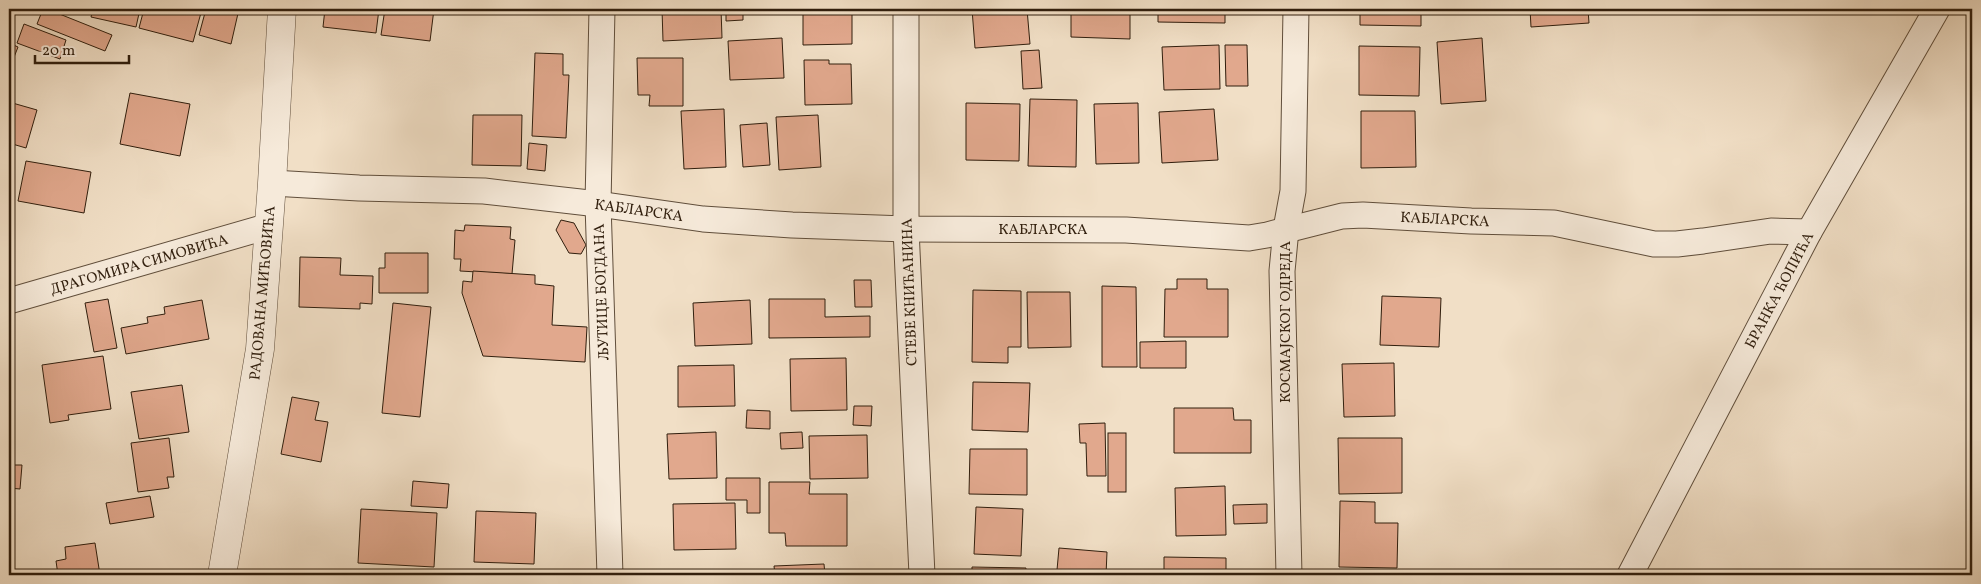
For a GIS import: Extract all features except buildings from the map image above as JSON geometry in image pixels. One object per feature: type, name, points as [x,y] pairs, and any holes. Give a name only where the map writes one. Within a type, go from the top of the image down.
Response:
[{"type":"street","name":"РАДОВАНА МИЋОВИЋА","points":[[222,575],[260,349],[282,9]]},
{"type":"street","name":"ЉУТИЦЕ БОГДАНА","points":[[602,9],[598,204],[610,575]]},
{"type":"street","name":"СТЕВЕ КНИЋАНИНА","points":[[906,9],[906,230],[922,575]]},
{"type":"street","name":"КОСМАЈСКОГ ОДРЕДА","points":[[1289,575],[1282,271],[1286,229],[1293,191],[1296,9]]},
{"type":"street","name":"БРАНКА ЋОПИЋА","points":[[1630,575],[1810,232],[1936,9]]},
{"type":"street","name":"КАБЛАРСКА","points":[[272,183],[359,188],[484,191],[598,204],[703,219],[906,230],[1126,230],[1248,238],[1342,216],[1363,215],[1554,223],[1654,244],[1694,242],[1771,231],[1810,232]]},
{"type":"street","name":"ДРАГОМИРА СИМОВИЋА","points":[[9,301],[269,226]]}]
